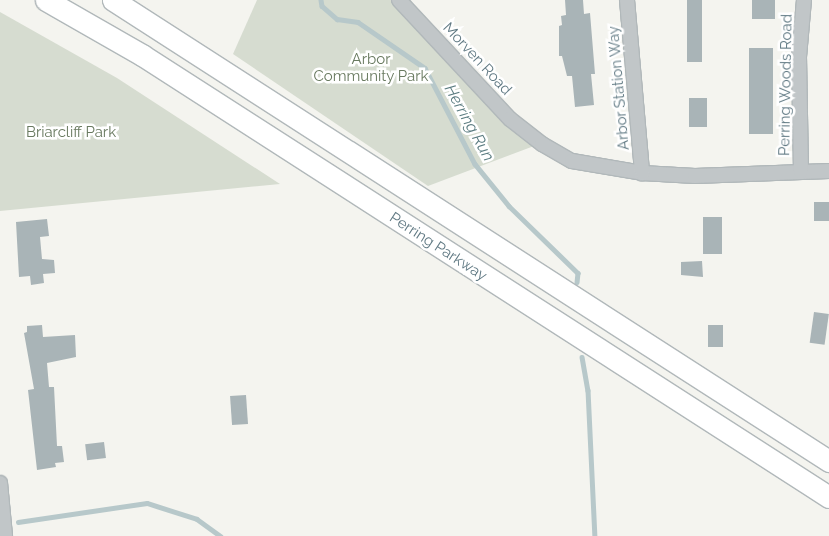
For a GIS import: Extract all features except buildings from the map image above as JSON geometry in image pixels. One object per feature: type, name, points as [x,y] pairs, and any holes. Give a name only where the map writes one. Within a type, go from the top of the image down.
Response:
[{"type":"main road","name":"Perring Parkway","points":[[46,0],[142,56],[829,497]]},
{"type":"main road","name":"Perring Parkway","points":[[113,0],[829,462]]},
{"type":"street","name":"Morven Road","points":[[399,0],[510,119],[542,144],[572,161],[642,173],[695,176],[829,171]]},
{"type":"street","name":"Arbor Station Way","points":[[627,0],[642,173]]},
{"type":"street","name":"Perring Woods Road","points":[[801,171],[799,57],[804,0]]},
{"type":"street","points":[[0,482],[5,536]]},
{"type":"green space","name":"Arbor Community Park","points":[[257,0],[398,0],[534,146],[428,186],[233,54]]},
{"type":"green space","name":"Briarcliff Park","points":[[0,12],[117,78],[280,184],[0,211]]},
{"type":"waterway","name":"Herring Run","points":[[321,0],[322,6],[337,19],[358,22],[425,68],[475,164],[509,206],[578,273],[577,282]]},
{"type":"waterway","name":"Herring Run","points":[[582,357],[588,390],[595,536]]},
{"type":"waterway","points":[[18,522],[147,503],[197,519],[220,536]]}]
